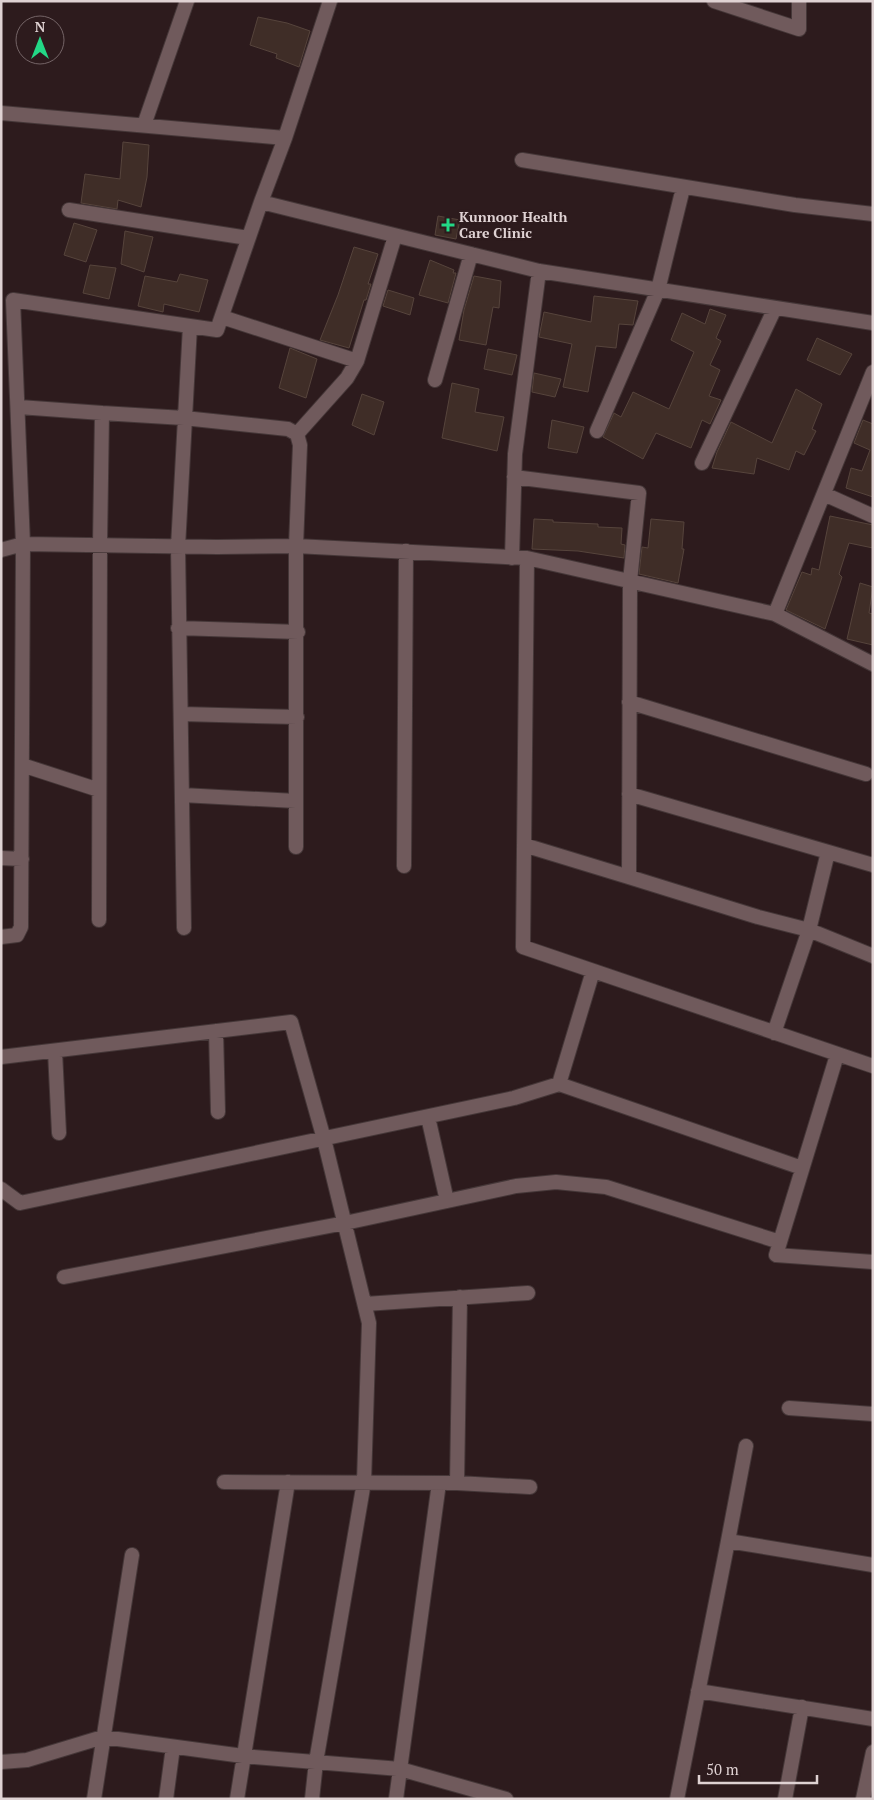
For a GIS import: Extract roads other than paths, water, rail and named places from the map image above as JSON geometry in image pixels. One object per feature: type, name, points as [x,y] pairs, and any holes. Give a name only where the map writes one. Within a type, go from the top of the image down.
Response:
[{"type":"street","points":[[144,125],[187,1]]},
{"type":"street","points":[[1,937],[17,935],[21,927],[23,544],[19,408],[13,300],[217,330],[285,138],[330,1]]},
{"type":"street","points":[[714,1],[799,29],[799,1]]},
{"type":"street","points":[[1,113],[285,138]]},
{"type":"street","points":[[522,160],[683,188],[810,207],[873,214]]},
{"type":"street","points":[[597,431],[658,290],[683,188]]},
{"type":"street","points":[[261,202],[539,271],[873,323]]},
{"type":"street","points":[[69,210],[248,238]]},
{"type":"street","points":[[297,434],[347,378],[358,361],[395,236]]},
{"type":"street","points":[[436,380],[471,254]]},
{"type":"street","points":[[512,558],[514,454],[539,271]]},
{"type":"street","points":[[702,463],[775,308]]},
{"type":"street","points":[[222,316],[358,361]]},
{"type":"street","points":[[184,928],[178,547],[190,326]]},
{"type":"street","points":[[775,614],[873,372]]},
{"type":"street","points":[[19,408],[184,418],[288,429],[297,434],[300,445],[296,546],[298,632],[296,847]]},
{"type":"street","points":[[99,920],[102,413]]},
{"type":"street","points":[[514,477],[639,493],[630,581],[629,877]]},
{"type":"street","points":[[824,494],[873,516]]},
{"type":"street","points":[[1,550],[23,544],[178,547],[296,546],[527,558],[775,614],[873,664]]},
{"type":"street","points":[[404,866],[406,551]]},
{"type":"street","points":[[527,558],[522,947],[873,1066]]},
{"type":"street","points":[[178,628],[298,632]]},
{"type":"street","points":[[629,702],[866,774]]},
{"type":"street","points":[[182,714],[297,717]]},
{"type":"street","points":[[22,764],[99,790]]},
{"type":"street","points":[[629,794],[873,866]]},
{"type":"street","points":[[182,795],[296,801]]},
{"type":"street","points":[[524,845],[758,917],[809,930],[873,956]]},
{"type":"street","points":[[774,1033],[809,930],[828,852]]},
{"type":"street","points":[[1,858],[22,859]]},
{"type":"street","points":[[559,1084],[592,971]]},
{"type":"street","points":[[1,1057],[291,1022],[324,1139],[370,1323],[364,1482],[316,1762],[312,1799]]},
{"type":"street","points":[[216,1031],[218,1112]]},
{"type":"street","points":[[55,1051],[59,1133]]},
{"type":"street","points":[[837,1055],[776,1255],[873,1262]]},
{"type":"street","points":[[1,1189],[20,1203],[428,1117],[514,1098],[559,1084],[802,1168]]},
{"type":"street","points":[[428,1117],[446,1201]]},
{"type":"street","points":[[64,1277],[345,1223],[537,1183],[590,1184],[780,1242]]},
{"type":"street","points":[[365,1304],[528,1293]]},
{"type":"street","points":[[457,1483],[460,1297]]},
{"type":"street","points":[[788,1408],[873,1414]]},
{"type":"street","points":[[677,1799],[746,1446]]},
{"type":"street","points":[[224,1482],[457,1483],[530,1487]]},
{"type":"street","points":[[237,1799],[288,1482]]},
{"type":"street","points":[[396,1799],[439,1483]]},
{"type":"street","points":[[728,1541],[873,1565]]},
{"type":"street","points":[[94,1799],[132,1555]]},
{"type":"street","points":[[698,1691],[873,1718]]},
{"type":"street","points":[[785,1799],[802,1707]]},
{"type":"street","points":[[1,1762],[27,1760],[103,1736],[243,1756],[400,1770],[506,1799]]},
{"type":"street","points":[[166,1799],[173,1747]]},
{"type":"street","points":[[863,1799],[873,1752]]},
{"type":"place","name":"Kunnoor Health Care Clinic","points":[[448,225]]}]
